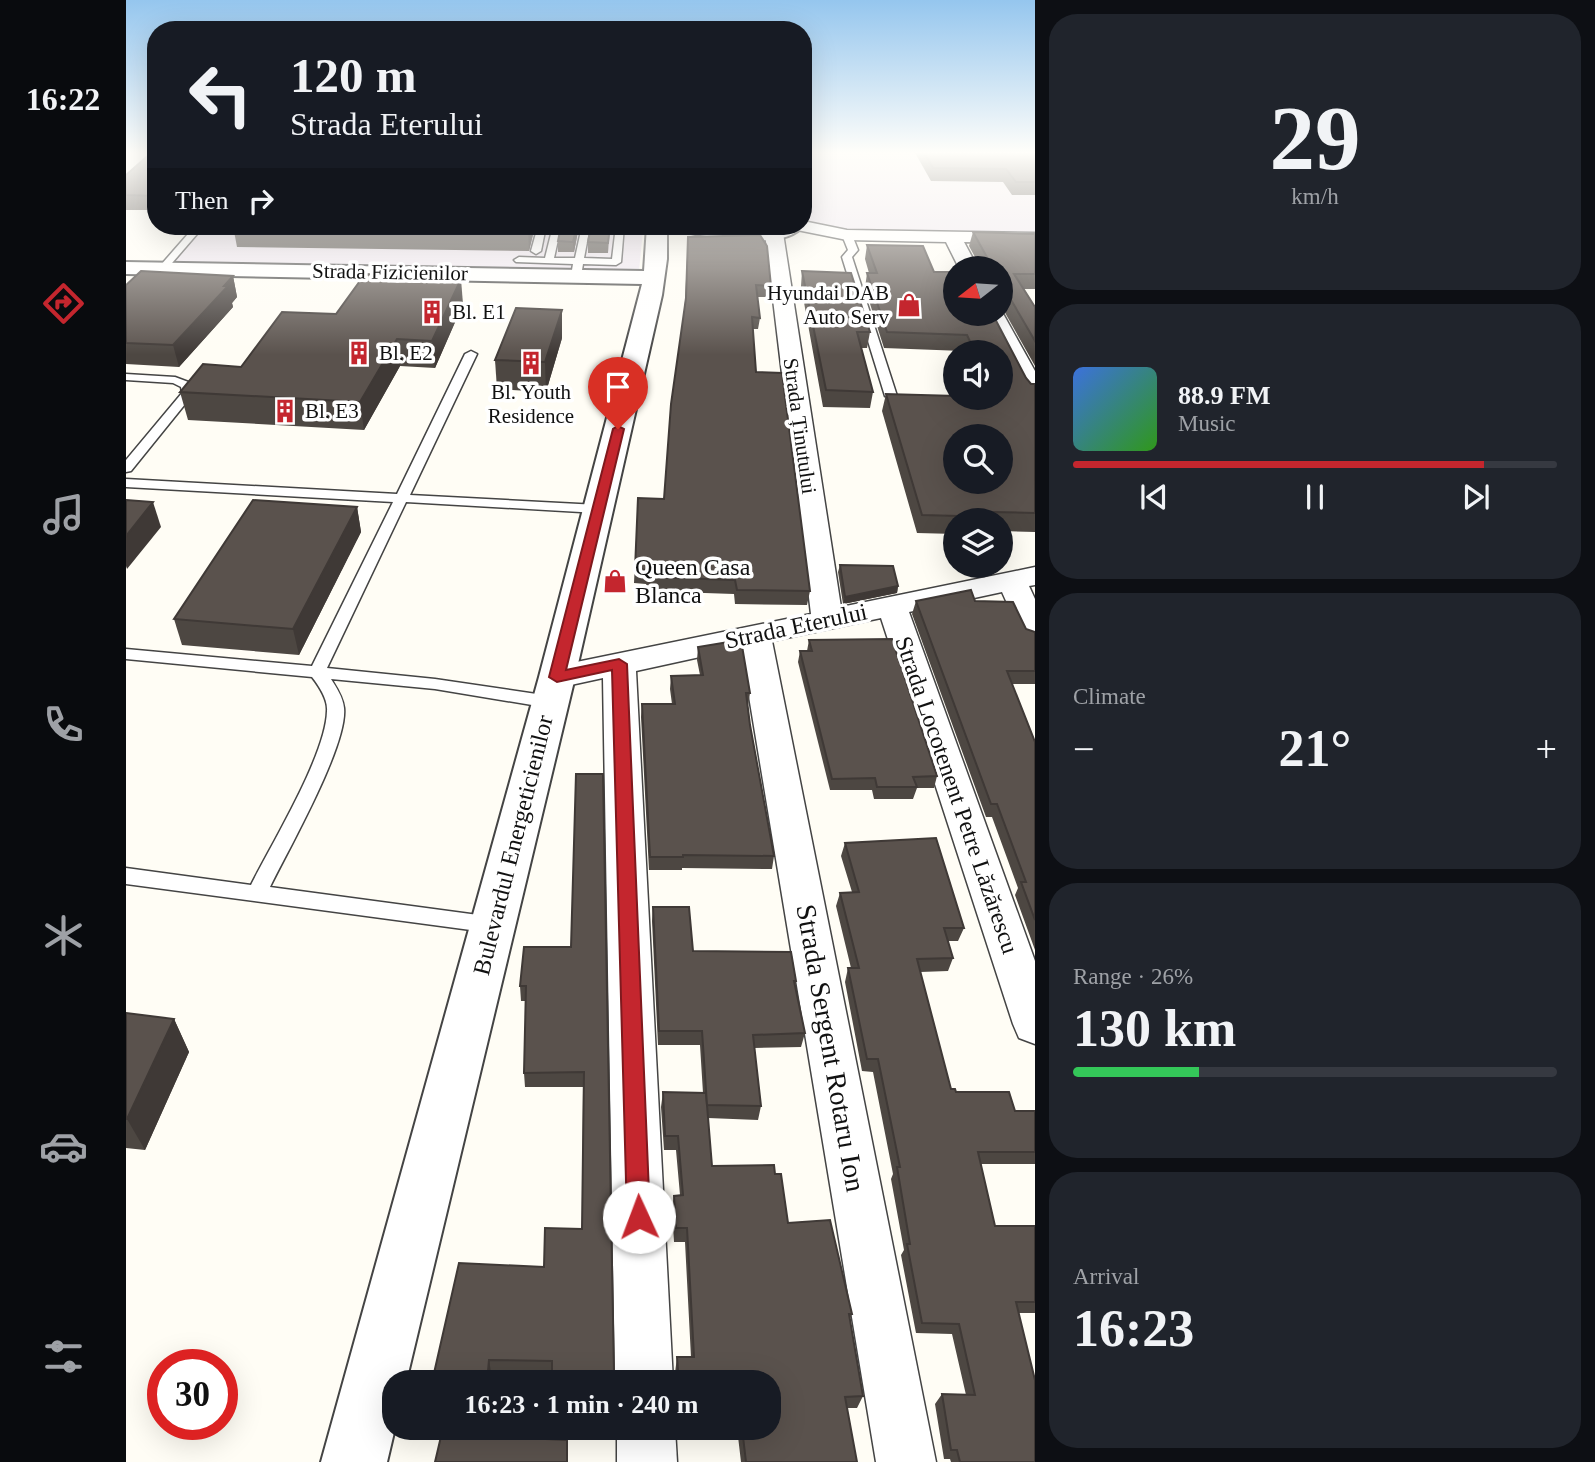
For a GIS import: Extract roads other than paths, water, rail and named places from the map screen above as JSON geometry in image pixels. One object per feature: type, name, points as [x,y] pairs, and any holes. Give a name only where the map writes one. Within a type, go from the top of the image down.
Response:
[{"type":"street","points":[[812,228],[847,235],[1035,238]]},
{"type":"street","name":"Bulevardul Energeticienilor","points":[[354,1462],[598,509],[656,269],[657,235]]},
{"type":"street","points":[[656,269],[678,242],[713,235]]},
{"type":"street","name":"Strada Ținutului","points":[[785,235],[827,620]]},
{"type":"street","points":[[953,237],[963,256]]},
{"type":"street","name":"Strada Fizicienilor","points":[[126,268],[656,269]]},
{"type":"street","points":[[1000,326],[1035,393]]},
{"type":"street","points":[[1023,578],[1035,634]]},
{"type":"street","name":"Strada Eterului","points":[[553,690],[619,664],[1023,578]]},
{"type":"street","name":"Strada Locotenent Petre Lăzărescu","points":[[892,606],[1035,1024]]},
{"type":"street","name":"Strada Sergent Rotaru Ion","points":[[755,635],[906,1462]]},
{"type":"street","points":[[619,664],[645,1370]]},
{"type":"street","points":[[646,1440],[647,1462]]},
{"type":"lane","points":[[163,268],[192,235]]},
{"type":"lane","points":[[536,251],[540,235]]},
{"type":"lane","points":[[549,260],[555,235]]},
{"type":"lane","points":[[577,268],[584,235]]},
{"type":"lane","points":[[519,260],[549,260],[577,268],[616,262],[619,235]]},
{"type":"lane","points":[[847,235],[853,250],[847,257],[891,396]]},
{"type":"lane","points":[[317,672],[471,354]]},
{"type":"lane","points":[[126,377],[175,380],[187,385],[188,393],[126,468]]},
{"type":"lane","points":[[126,483],[598,509]]},
{"type":"lane","points":[[126,653],[435,684],[553,690]]},
{"type":"lane","points":[[256,894],[328,745],[336,710],[326,684],[317,672]]},
{"type":"lane","points":[[126,876],[493,925]]},
{"type":"place","name":"Hyundai DAB Auto Serv","points":[[909,305]]},
{"type":"place","name":"Bl. E1","points":[[432,312]]},
{"type":"place","name":"Bl. E2","points":[[359,353]]},
{"type":"place","name":"Bl. Youth Residence","points":[[531,363]]},
{"type":"place","name":"Bl. E3","points":[[285,411]]},
{"type":"place","name":"Queen Casa Blanca","points":[[615,581]]}]
